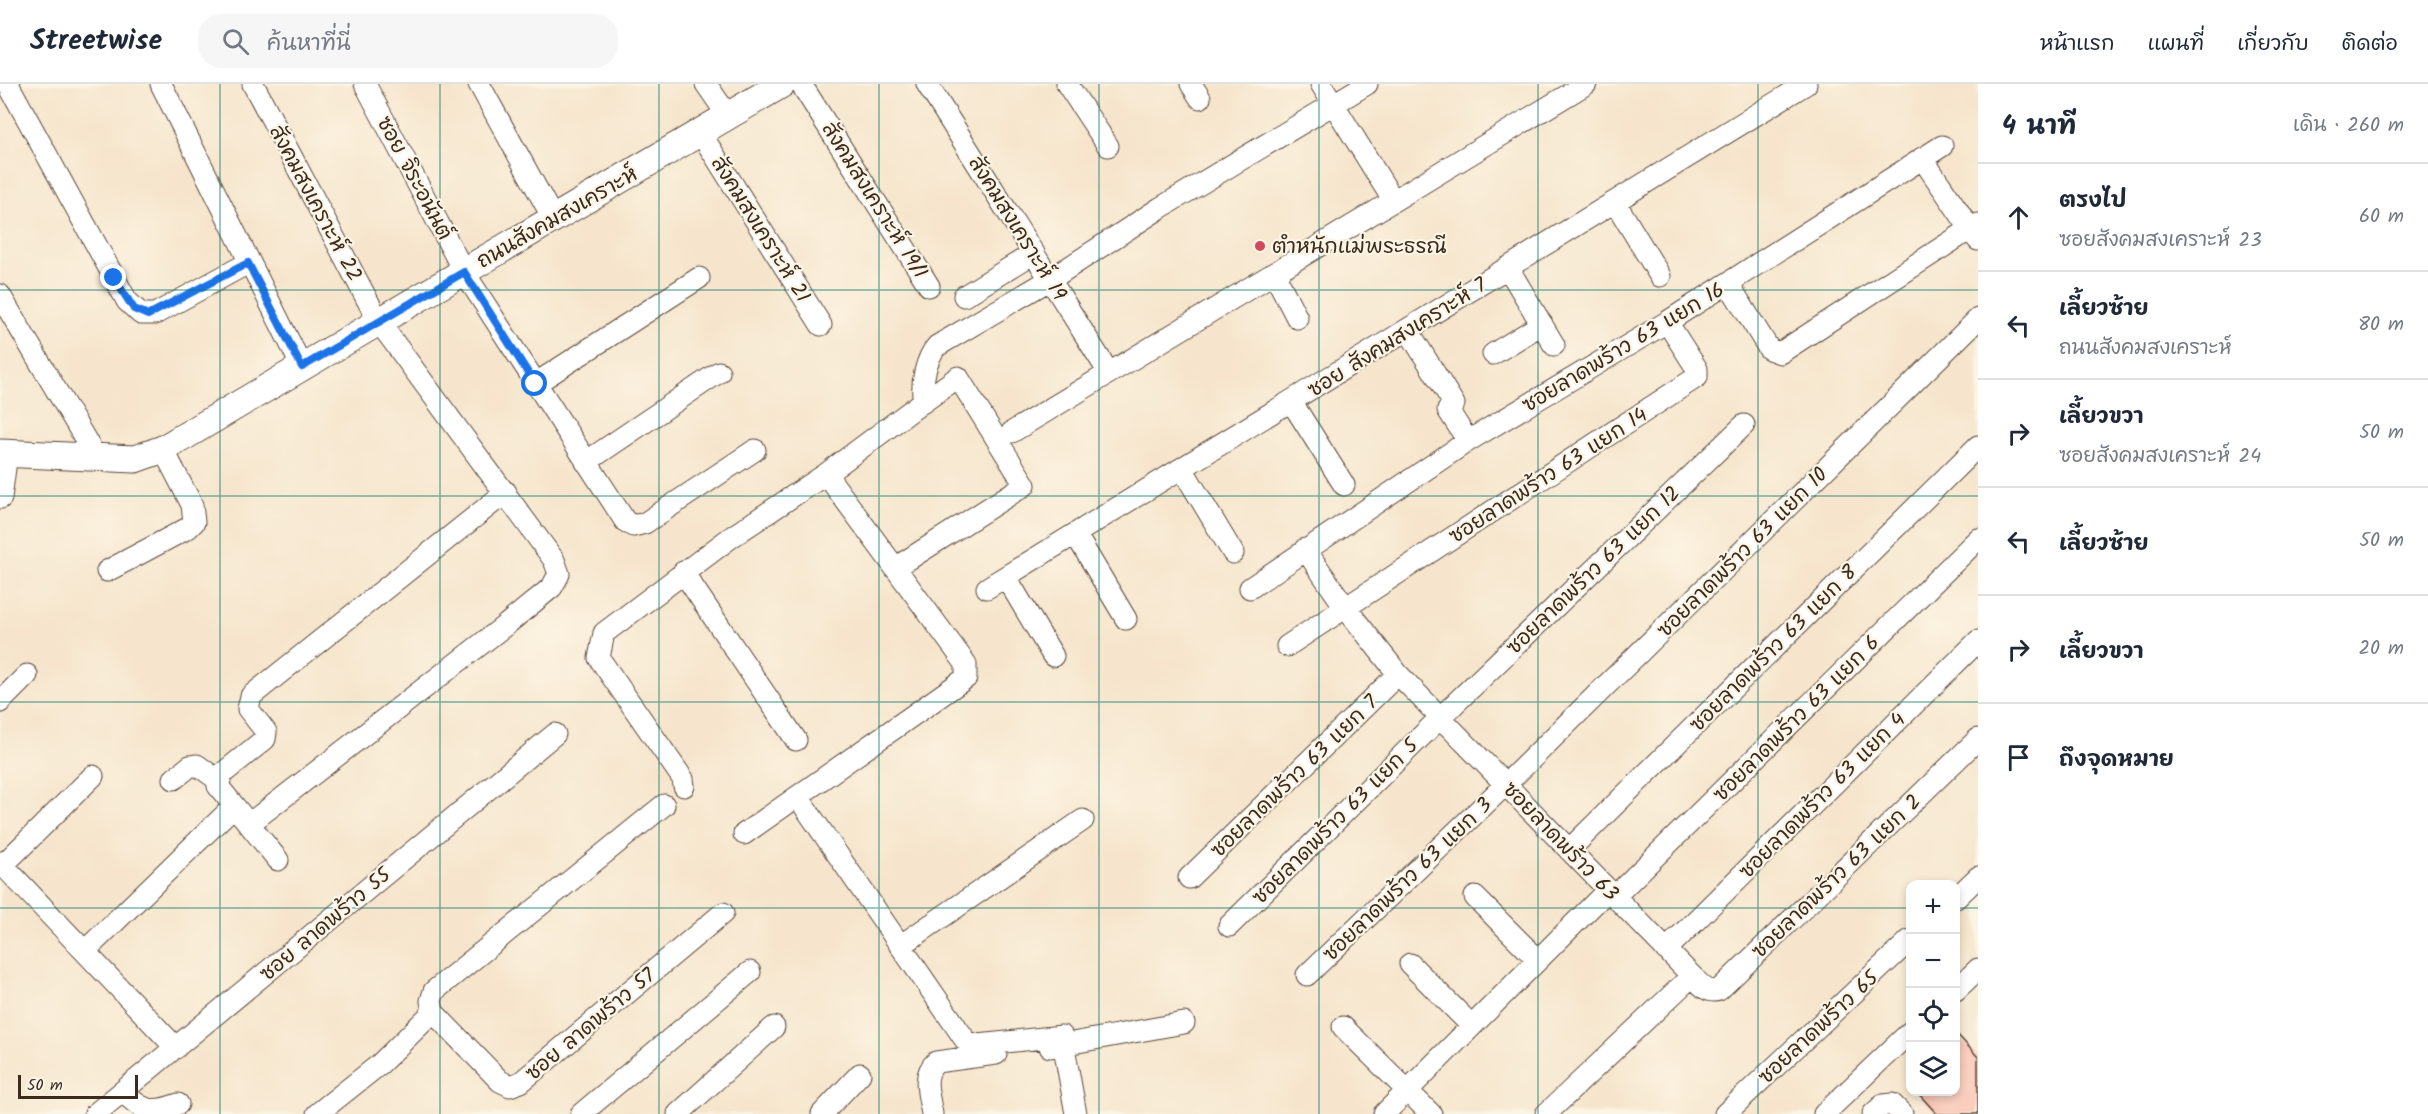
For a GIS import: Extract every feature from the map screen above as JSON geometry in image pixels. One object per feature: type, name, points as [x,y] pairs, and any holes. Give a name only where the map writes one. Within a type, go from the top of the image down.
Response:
[{"type":"main road","name":"ถนนสังคมสงเคราะห์","points":[[4,453],[135,459],[163,449],[782,84]]},
{"type":"street","points":[[8,84],[122,293],[141,314],[155,314],[248,263]]},
{"type":"street","points":[[161,84],[248,263],[302,367]]},
{"type":"street","name":"สังคมสงเคราะห์ 22","points":[[249,824],[552,587],[559,574],[554,560],[506,492],[379,322],[253,84]]},
{"type":"street","name":"ซอย จิระอนันต์","points":[[365,84],[464,272],[625,521],[633,526],[645,523],[755,450]]},
{"type":"street","points":[[478,84],[554,220]]},
{"type":"street","points":[[706,84],[728,116]]},
{"type":"street","name":"สังคมสงเคราะห์ 19/1","points":[[801,84],[929,286]]},
{"type":"street","name":"สังคมสงเคราะห์ 19","points":[[927,84],[1109,373]]},
{"type":"street","points":[[1067,84],[1108,146]]},
{"type":"street","points":[[1321,84],[1393,200]]},
{"type":"street","points":[[922,403],[923,381],[933,351],[1051,279],[1160,208],[1367,84]]},
{"type":"street","points":[[1012,432],[1586,84]]},
{"type":"street","name":"ซอย สังคมสงเคราะห์ 7","points":[[987,588],[1183,470],[1615,202],[1797,86]]},
{"type":"street","name":"สังคมสงเคราะห์ 21","points":[[700,132],[820,325]]},
{"type":"street","name":"ซอยลาดพร้าว 63 แยก 16","points":[[1250,588],[1468,441],[1667,322],[1942,146]]},
{"type":"street","points":[[1728,283],[1769,349],[1780,353],[1976,231],[1923,158]]},
{"type":"street","points":[[1615,202],[1660,276]]},
{"type":"street","points":[[964,296],[1034,253]]},
{"type":"street","points":[[1508,268],[1554,345]]},
{"type":"street","points":[[1274,273],[1297,318]]},
{"type":"street","points":[[535,384],[699,278]]},
{"type":"street","points":[[0,295],[97,459]]},
{"type":"street","name":"ซอยลาดพร้าว 63 แยก 10","points":[[1506,784],[1978,319]]},
{"type":"street","name":"ซอยลาดพร้าว 63 แยก 14","points":[[1345,607],[1697,377],[1697,369],[1667,322]]},
{"type":"street","points":[[1493,354],[1542,324]]},
{"type":"street","points":[[1408,330],[1454,404],[1448,410],[1468,441]]},
{"type":"street","points":[[586,462],[719,372]]},
{"type":"street","points":[[684,786],[683,779],[599,658],[604,633],[683,572],[826,474],[958,377],[1025,485],[896,568]]},
{"type":"street","points":[[1291,401],[1344,485]]},
{"type":"street","name":"ซอยลาดพร้าว 63 แยก 12","points":[[1442,716],[1744,425]]},
{"type":"street","name":"ซอยลาดพร้าว 63 แยก 8","points":[[1569,850],[1978,446]]},
{"type":"street","points":[[107,571],[188,528],[194,522],[192,505],[163,449]]},
{"type":"street","points":[[2,498],[4,453]]},
{"type":"street","points":[[1183,470],[1233,553]]},
{"type":"street","points":[[744,834],[966,678],[966,664],[826,474]]},
{"type":"street","points":[[218,780],[222,774],[265,740],[266,732],[248,709],[250,696],[506,492]]},
{"type":"street","points":[[1076,535],[1126,619]]},
{"type":"street","name":"ซอยลาดพร้าว 63 แยก 6","points":[[1384,1114],[1537,959],[1611,893],[1978,539]]},
{"type":"street","name":"ซอยลาดพร้าว 63","points":[[1305,549],[1345,607],[1398,674],[1442,716],[1692,976]]},
{"type":"street","points":[[683,572],[796,740]]},
{"type":"street","points":[[1006,577],[1053,656]]},
{"type":"street","points":[[1287,646],[1345,607]]},
{"type":"street","name":"ซอยลาดพร้าว 63 แยก 4","points":[[1666,950],[1978,641]]},
{"type":"street","name":"ซอยลาดพร้าว 63 แยก 7","points":[[1189,878],[1398,674]]},
{"type":"street","points":[[0,702],[27,675]]},
{"type":"street","name":"ซอยลาดพร้าว 63 แยก 5","points":[[1229,926],[1442,716]]},
{"type":"street","name":"ซอย ลาดพร้าว 55","points":[[95,1114],[555,734]]},
{"type":"street","name":"ซอยลาดพร้าว 63 แยก 2","points":[[1692,976],[1707,990],[1719,990],[1978,739]]},
{"type":"street","points":[[174,779],[190,766],[197,765],[218,780],[221,790],[278,860]]},
{"type":"street","points":[[93,776],[2,864],[177,1047]]},
{"type":"street","name":"ซอยลาดพร้าว 63 แยก 3","points":[[1307,975],[1506,784]]},
{"type":"street","points":[[798,798],[966,1041],[978,1045],[1062,1036],[1076,1114]]},
{"type":"street","points":[[317,1114],[380,1064],[433,1012],[431,1001],[435,991],[664,805]]},
{"type":"street","points":[[85,951],[234,806]]},
{"type":"street","points":[[900,946],[1083,820]]},
{"type":"street","points":[[1960,894],[1978,877]]},
{"type":"street","points":[[1475,897],[1537,959]]},
{"type":"street","name":"ซอย ลาดพร้าว 57","points":[[433,1012],[500,1081],[510,1086],[723,913]]},
{"type":"street","name":"ซอยลาดพร้าว 65","points":[[1725,1114],[1906,945]]},
{"type":"street","points":[[1410,964],[1472,1026]]},
{"type":"street","points":[[1958,988],[1978,969]]},
{"type":"street","points":[[581,1114],[750,972]]},
{"type":"street","points":[[1546,1114],[1692,976]]},
{"type":"street","points":[[932,1114],[926,1077],[929,1068],[936,1062],[1065,1046],[1184,1023]]},
{"type":"street","points":[[678,1114],[774,1027]]},
{"type":"street","points":[[1343,1027],[1431,1114]]},
{"type":"street","points":[[1824,1114],[1906,1037]]},
{"type":"street","points":[[822,1114],[860,1074]]},
{"type":"street","points":[[123,1092],[144,1108],[158,1111],[178,1104]]},
{"type":"street","points":[[1873,1114],[1887,1104],[1892,1104],[1902,1114]]},
{"type":"building","points":[[1960,1037],[1978,1057],[1978,1114],[1937,1114],[1921,1096],[1960,1096]]},
{"type":"place","name":"ตำหนักแม่พระธรณี","points":[[1260,246]]},
{"type":"route","points":[[114,278],[134,309],[141,314],[148,315],[155,314],[248,263],[302,367],[464,272],[535,384]]}]
